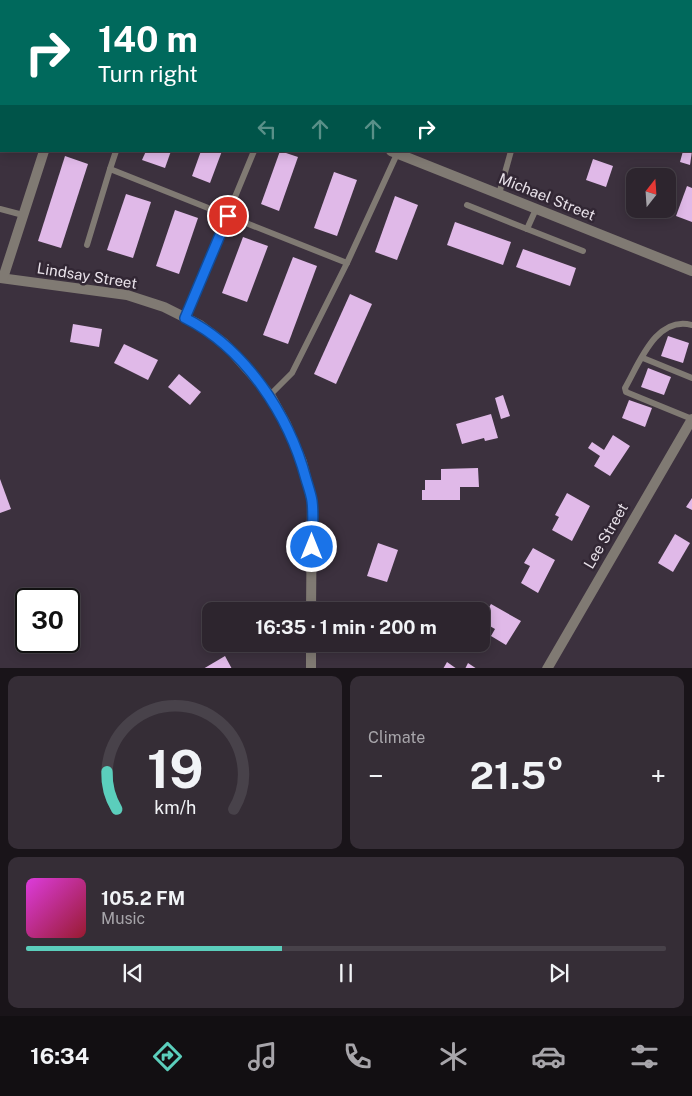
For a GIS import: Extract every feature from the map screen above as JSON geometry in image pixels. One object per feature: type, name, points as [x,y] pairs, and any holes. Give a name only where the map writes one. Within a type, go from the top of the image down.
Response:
[{"type":"street","points":[[2,278],[44,152]]},
{"type":"street","name":"Michael Street","points":[[394,153],[692,271]]},
{"type":"street","name":"Lindsay Street","points":[[2,278],[127,295],[164,307],[200,325],[224,344],[270,395],[286,424],[302,462],[312,501],[311,602]]},
{"type":"street","name":"Lee Street","points":[[547,668],[692,419]]},
{"type":"street","points":[[311,652],[311,668]]},
{"type":"lane","points":[[87,245],[116,152]]},
{"type":"lane","points":[[185,318],[254,152]]},
{"type":"lane","points":[[499,194],[511,152]]},
{"type":"lane","points":[[270,395],[292,373],[347,263],[394,153]]},
{"type":"lane","points":[[110,169],[347,263]]},
{"type":"lane","points":[[467,205],[583,251]]},
{"type":"lane","points":[[0,209],[24,215]]},
{"type":"lane","points":[[527,229],[536,209]]},
{"type":"lane","points":[[692,325],[676,323],[666,328],[653,340],[625,388],[626,392],[692,419]]},
{"type":"lane","points":[[643,358],[692,378]]},
{"type":"building","points":[[146,152],[171,152],[165,168],[142,160]]},
{"type":"building","points":[[201,152],[222,152],[210,183],[192,176]]},
{"type":"building","points":[[280,152],[298,157],[279,211],[261,204]]},
{"type":"building","points":[[683,152],[692,152],[690,165],[680,162]]},
{"type":"building","points":[[65,156],[88,164],[61,248],[38,241]]},
{"type":"building","points":[[593,159],[613,166],[606,187],[586,180]]},
{"type":"building","points":[[334,172],[357,180],[337,236],[314,228]]},
{"type":"building","points":[[687,186],[692,188],[692,222],[676,216]]},
{"type":"building","points":[[126,194],[151,202],[133,258],[107,250]]},
{"type":"building","points":[[395,196],[418,205],[397,260],[375,252]]},
{"type":"building","points":[[175,210],[198,218],[179,274],[156,266]]},
{"type":"building","points":[[455,222],[511,242],[503,265],[447,245]]},
{"type":"building","points":[[243,237],[268,246],[247,302],[222,293]]},
{"type":"building","points":[[523,249],[576,268],[570,286],[516,267]]},
{"type":"building","points":[[293,257],[317,266],[288,344],[263,335]]},
{"type":"building","points":[[350,294],[372,304],[336,384],[314,374]]},
{"type":"building","points":[[73,324],[102,329],[99,347],[70,342]]},
{"type":"building","points":[[668,336],[689,343],[683,363],[661,356]]},
{"type":"building","points":[[124,344],[158,360],[148,380],[114,363]]},
{"type":"building","points":[[648,368],[671,377],[664,395],[641,387]]},
{"type":"building","points":[[179,374],[201,392],[190,405],[168,387]]},
{"type":"building","points":[[503,395],[510,416],[501,419],[495,398]]},
{"type":"building","points":[[629,400],[652,408],[645,427],[622,418]]},
{"type":"building","points":[[491,414],[498,438],[485,441],[484,438],[462,444],[456,424]]},
{"type":"building","points":[[613,435],[630,446],[610,476],[594,466],[600,456],[588,448],[592,442],[604,450]]},
{"type":"building","points":[[478,468],[479,487],[460,487],[460,500],[422,500],[425,480],[441,480],[441,469]]},
{"type":"building","points":[[0,479],[11,509],[0,513]]},
{"type":"building","points":[[567,493],[590,506],[572,541],[552,530],[559,517],[555,515]]},
{"type":"building","points":[[692,498],[692,510],[686,507]]},
{"type":"building","points":[[675,534],[690,543],[673,572],[658,563]]},
{"type":"building","points":[[378,543],[398,550],[387,582],[367,576]]},
{"type":"building","points":[[533,548],[555,560],[538,593],[521,583],[530,566],[524,563]]},
{"type":"building","points":[[491,604],[521,621],[506,645],[491,636],[495,629],[490,626]]},
{"type":"building","points":[[225,656],[231,668],[205,668]]},
{"type":"building","points":[[447,662],[456,668],[444,668]]},
{"type":"building","points":[[468,663],[476,668],[466,668]]},
{"type":"route","points":[[228,216],[185,318],[200,325],[224,344],[270,395],[286,424],[302,462],[312,501],[312,547]]}]
